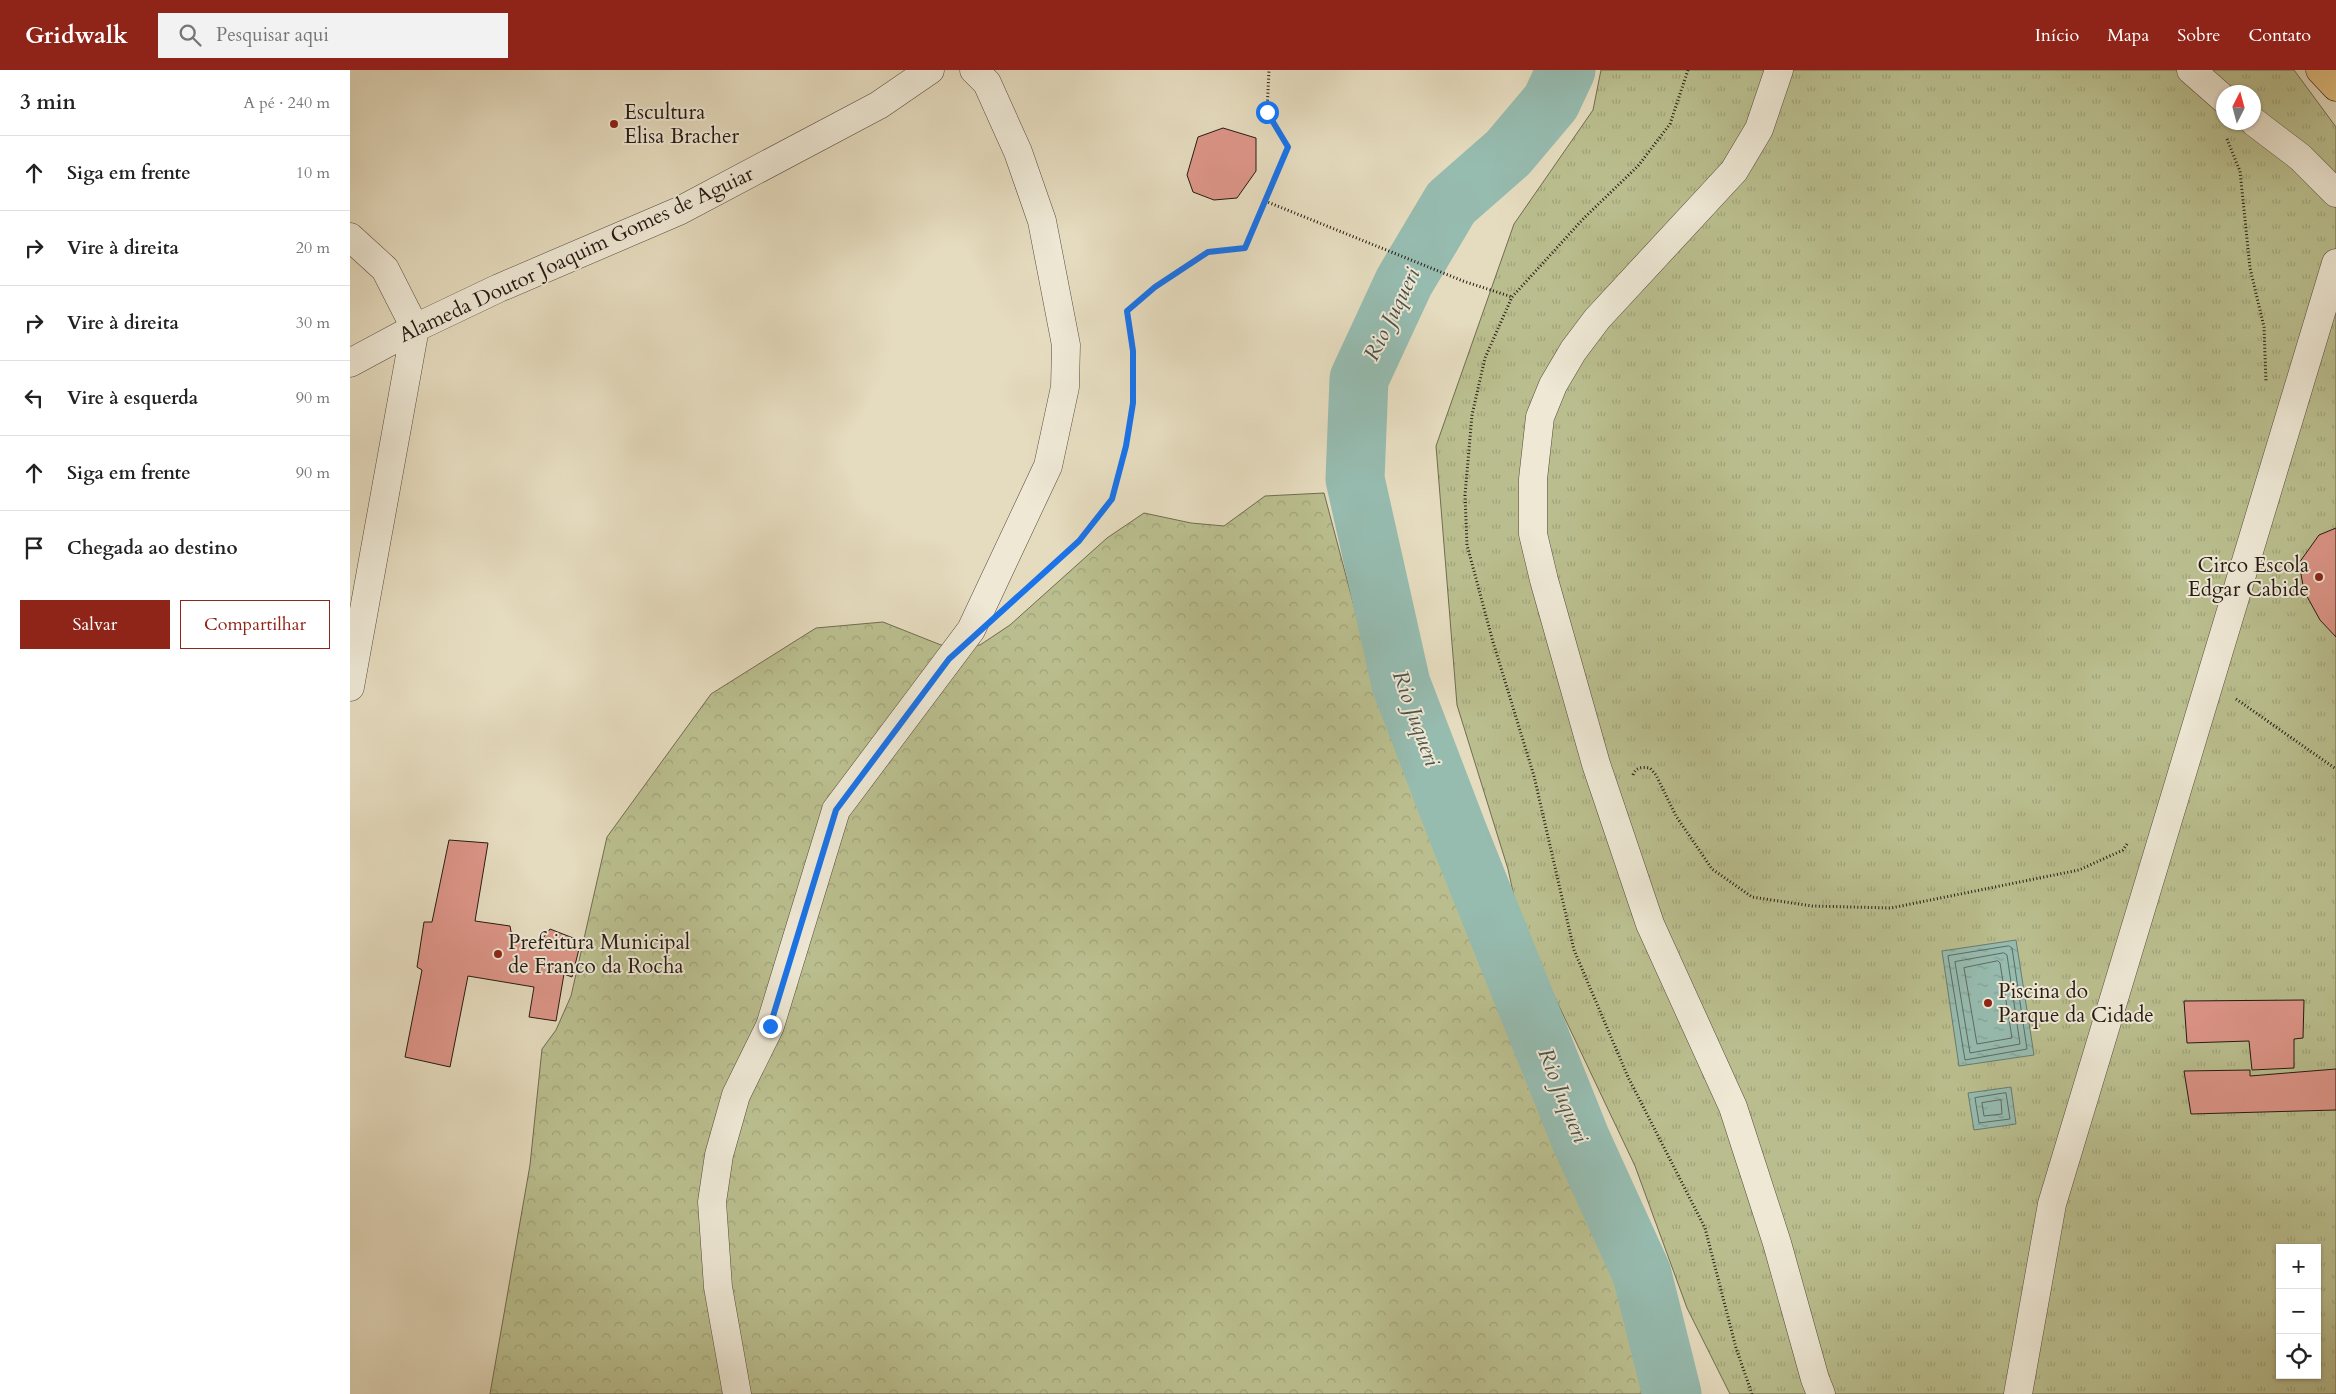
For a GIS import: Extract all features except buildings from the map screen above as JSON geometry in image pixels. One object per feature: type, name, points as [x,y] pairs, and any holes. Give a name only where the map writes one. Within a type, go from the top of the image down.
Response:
[{"type":"main road","points":[[2320,70],[2336,87]]},
{"type":"street","name":"Alameda Doutor Joaquim Gomes de Aguiar","points":[[350,363],[416,328],[499,288],[679,211],[879,105],[930,70]]},
{"type":"street","points":[[737,1394],[718,1287],[712,1202],[719,1155],[736,1095],[770,1026],[836,810],[971,630],[1048,466],[1065,387],[1066,345],[1042,220],[1018,152],[987,83],[974,70]]},
{"type":"street","points":[[1779,70],[1759,129],[1734,171],[1597,319],[1573,351],[1552,385],[1540,417],[1533,479],[1533,534],[1548,597],[1596,764],[1650,924],[1733,1107],[1777,1243],[1815,1379],[1822,1394]]},
{"type":"street","points":[[2191,70],[2216,92]]},
{"type":"street","points":[[2261,127],[2300,157],[2336,193]]},
{"type":"street","points":[[350,237],[385,269],[416,328],[350,687]]},
{"type":"street","points":[[2018,1394],[2052,1204],[2336,263]]},
{"type":"path","points":[[1021,594],[1079,541],[1112,499],[1126,446],[1133,403],[1133,351],[1127,311],[1155,287],[1208,252],[1245,248],[1288,147],[1267,112],[1269,70]]},
{"type":"path","points":[[2225,135],[2240,171],[2250,268],[2264,327],[2267,365],[2265,391]]},
{"type":"path","points":[[1265,201],[1463,280],[1512,297]]},
{"type":"path","points":[[2209,681],[2336,769]]},
{"type":"path","points":[[1630,781],[1634,771],[1640,767],[1650,768],[1676,816],[1712,869],[1752,897],[1812,906],[1891,908],[1901,906],[2079,870],[2123,850],[2129,842]]},
{"type":"path","points":[[1534,776],[1574,950],[1628,1077],[1705,1228],[1736,1348],[1752,1394]]},
{"type":"green space","points":[[1601,70],[2294,70],[2336,127],[2336,1394],[1730,1394],[1687,1308],[1635,1166],[1520,924],[1508,869],[1457,705],[1436,446],[1514,224],[1593,110]]},
{"type":"green space","points":[[1324,493],[1362,636],[1631,1282],[1650,1390],[1655,1394],[490,1394],[530,1165],[542,1049],[556,1030],[571,996],[607,837],[711,694],[816,628],[883,622],[941,645],[980,645],[1010,625],[1107,538],[1144,513],[1191,523],[1224,526],[1265,496]]},
{"type":"water","name":"Piscina do Parque da Cidade","points":[[2016,940],[2034,1055],[1959,1066],[1942,951]]},
{"type":"water","points":[[2011,1087],[2016,1124],[1974,1130],[1968,1093]]},
{"type":"waterway","name":"Rio Juqueri","points":[[1566,70],[1551,102],[1508,153],[1451,203],[1404,282],[1359,379],[1355,479],[1401,684],[1458,833],[1581,1140],[1642,1274],[1672,1394]]},
{"type":"place","name":"Escultura Elisa Bracher","points":[[614,124]]},
{"type":"place","name":"Circo Escola Edgar Cabide","points":[[2319,577]]},
{"type":"place","name":"Prefeitura Municipal de Franco da Rocha","points":[[498,954]]},
{"type":"place","name":"Piscina do Parque da Cidade","points":[[1988,1003]]},
{"type":"route","points":[[770,1026],[836,810],[949,659],[1079,541],[1112,499],[1126,446],[1133,403],[1133,351],[1127,311],[1155,287],[1187,264],[1208,252],[1245,248],[1288,147],[1267,112]]}]
